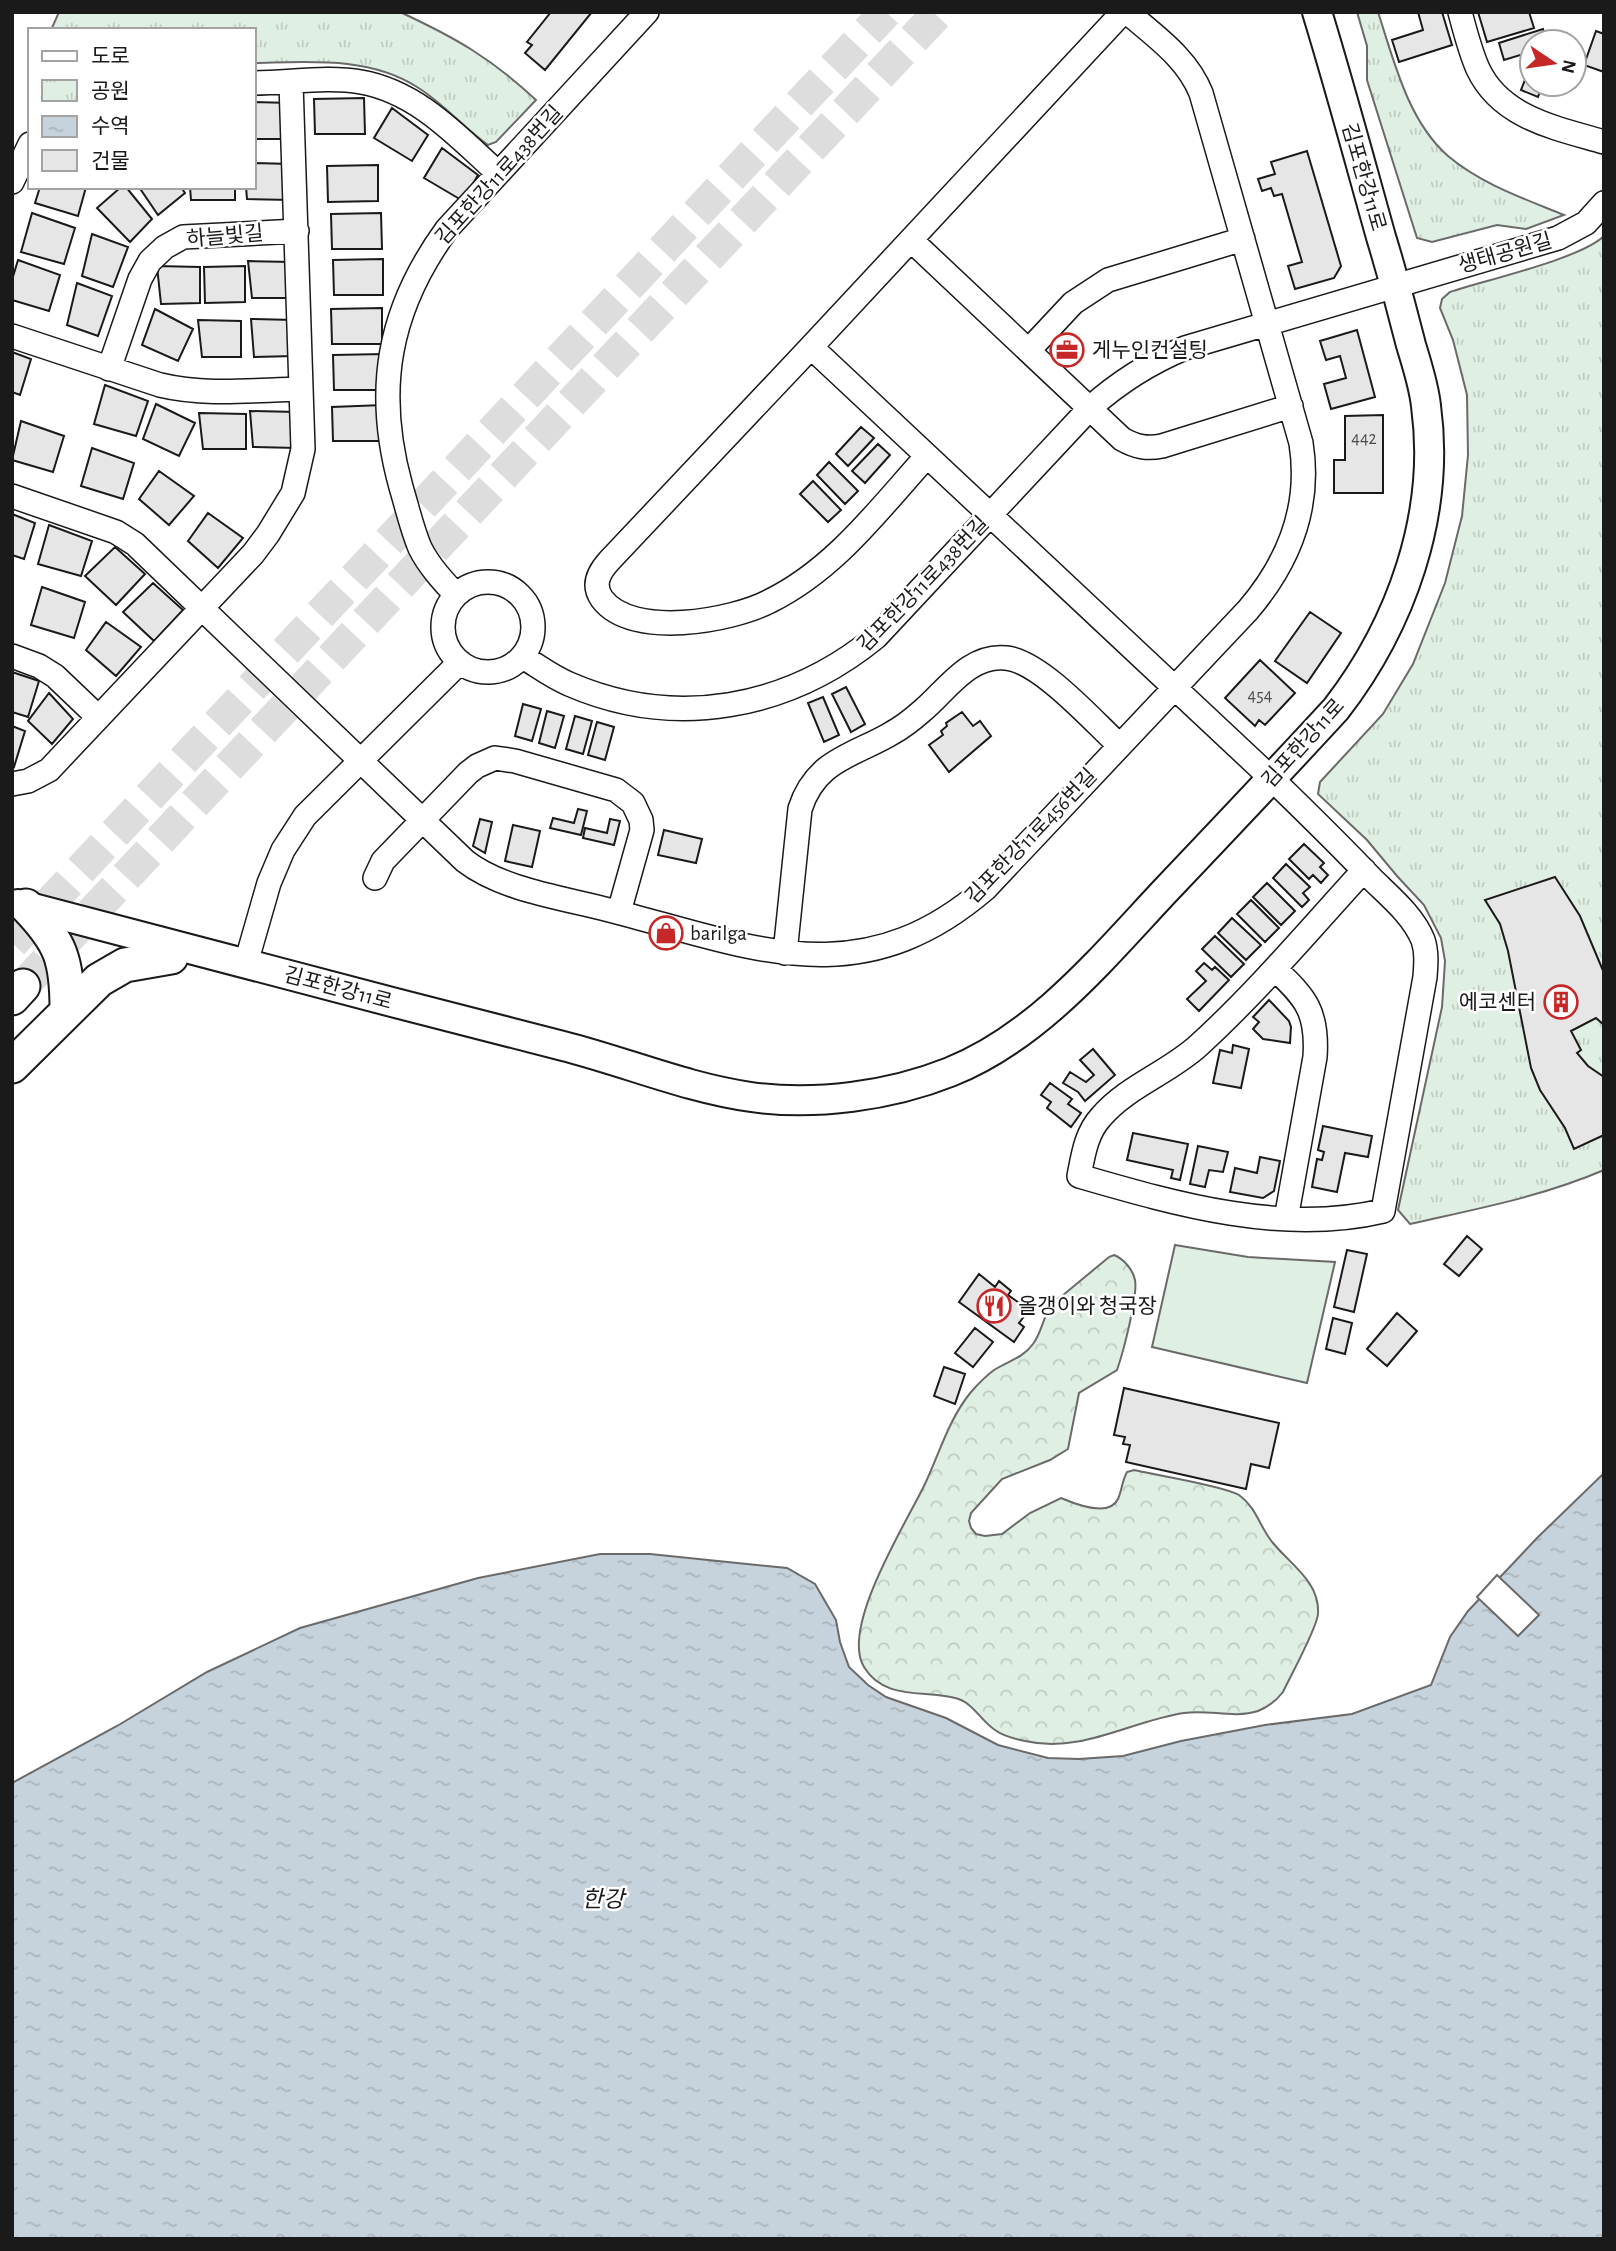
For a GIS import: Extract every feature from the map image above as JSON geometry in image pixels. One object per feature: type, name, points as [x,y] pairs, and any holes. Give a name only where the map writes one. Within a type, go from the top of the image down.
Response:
[{"type":"highway","points":[[24,913],[60,951],[67,974],[67,1009]]},
{"type":"highway","points":[[12,1066],[67,1009],[111,972],[125,965],[170,957]]},
{"type":"main road","name":"김포한강11로","points":[[24,913],[170,957],[600,1065],[752,1097],[813,1100],[871,1095],[951,1072],[993,1049],[1050,1011],[1336,709],[1362,674],[1392,618],[1413,561],[1426,491],[1429,429],[1426,404],[1317,12]]},
{"type":"main road","name":"김포한강11로","points":[[24,913],[246,963],[414,1009],[603,1056],[662,1076]]},
{"type":"street","name":"김포한강11로438번길","points":[[456,595],[436,572],[421,548],[396,471],[388,424],[386,389],[389,358],[400,313],[429,254],[465,207],[647,12]]},
{"type":"street","points":[[911,240],[1122,439],[1131,444],[1151,448],[1291,407],[1269,323],[1196,80],[1177,55],[1125,12],[601,569],[597,590],[606,603],[629,616],[680,622],[728,616],[769,602],[803,582],[830,561],[927,456]]},
{"type":"street","points":[[1460,12],[1478,68],[1490,88],[1505,104],[1543,124],[1604,142]]},
{"type":"street","points":[[256,83],[331,80],[361,82],[390,91],[415,102],[498,173]]},
{"type":"street","points":[[12,784],[29,781],[49,770],[253,554],[293,493],[303,449],[291,83]]},
{"type":"street","points":[[12,182],[28,148]]},
{"type":"street","name":"생태공원길","points":[[1395,285],[1558,238],[1586,223],[1604,203]]},
{"type":"street","name":"하늘빛길","points":[[109,369],[140,279],[150,261],[165,247],[183,237],[297,231]]},
{"type":"street","points":[[1029,350],[1073,303],[1108,280],[1243,239]]},
{"type":"street","name":"김포한강11로438번길","points":[[523,657],[569,684],[636,704],[663,708],[709,707],[767,697],[816,679],[859,651],[898,616],[1090,408],[1123,381],[1185,348],[1395,285]]},
{"type":"street","points":[[12,336],[180,390],[202,392],[301,389]]},
{"type":"street","points":[[811,347],[1272,779],[1364,870],[1422,937],[1426,977],[1383,1211],[1357,1217],[1286,1219],[1203,1209],[1079,1176],[1088,1138],[1100,1117],[1198,1046],[1275,969],[1364,870]]},
{"type":"street","name":"김포한강11로456번길","points":[[361,759],[465,861],[485,875],[522,887],[728,943],[785,953],[830,955],[871,949],[917,933],[956,912],[985,889],[1262,593],[1282,562],[1299,515],[1304,475],[1301,443],[1291,407]]},
{"type":"street","points":[[12,496],[116,532],[135,544],[361,759]]},
{"type":"street","points":[[480,582],[507,585],[518,593],[527,603],[532,616],[533,632],[523,657],[507,669],[492,672],[476,671],[460,662],[451,653],[444,639],[443,623],[447,608],[456,595],[480,582]]},
{"type":"street","points":[[12,656],[39,666],[55,676],[98,717]]},
{"type":"street","points":[[785,953],[800,809],[808,788],[835,763],[908,722],[968,668],[993,658],[1005,658],[1028,665],[1119,745]]},
{"type":"street","points":[[246,963],[269,883],[283,850],[305,816],[460,662]]},
{"type":"street","points":[[375,878],[383,861],[423,819],[477,766],[495,758],[515,761],[616,790],[633,803],[641,820],[642,830],[619,912]]},
{"type":"street","points":[[1275,969],[1308,1003],[1317,1038],[1286,1219]]},
{"type":"green space","points":[[59,12],[400,12],[472,50],[504,72],[536,100],[496,142],[488,145],[426,93],[379,70],[338,63],[256,63],[256,28],[52,28]]},
{"type":"green space","points":[[1357,12],[1378,12],[1412,108],[1434,142],[1448,156],[1489,183],[1564,215],[1526,229],[1497,225],[1432,242],[1417,238],[1367,80],[1367,46]]},
{"type":"green space","points":[[1604,236],[1604,1170],[1532,1195],[1410,1224],[1398,1210],[1442,1007],[1445,961],[1441,938],[1424,905],[1367,840],[1318,794],[1320,782],[1383,714],[1413,664],[1445,583],[1462,516],[1468,455],[1467,395],[1453,340],[1440,308],[1442,299],[1450,292],[1575,253]]},
{"type":"green space","points":[[1175,1245],[1248,1257],[1335,1262],[1307,1383],[1152,1347]]},
{"type":"green space","points":[[1114,1255],[1130,1269],[1135,1280],[1129,1325],[1117,1370],[1079,1393],[1068,1449],[1050,1460],[1002,1479],[971,1513],[971,1528],[976,1534],[985,1536],[1002,1534],[1030,1513],[1061,1498],[1091,1508],[1107,1508],[1114,1505],[1118,1499],[1127,1472],[1134,1470],[1220,1488],[1239,1495],[1250,1506],[1273,1543],[1309,1583],[1314,1592],[1318,1614],[1283,1692],[1265,1708],[1239,1714],[1184,1713],[1106,1735],[1066,1743],[1025,1741],[998,1732],[961,1700],[905,1692],[882,1685],[864,1667],[859,1650],[861,1627],[878,1576],[963,1403],[991,1372],[1029,1349],[1056,1300]]},
{"type":"water","name":"한강","points":[[1604,1473],[1604,2239],[12,2239],[12,1783],[117,1726],[207,1672],[300,1628],[478,1578],[600,1554],[650,1554],[787,1568],[815,1584],[836,1620],[849,1667],[886,1697],[946,1718],[998,1745],[1048,1758],[1123,1756],[1181,1741],[1265,1725],[1352,1714],[1431,1685],[1450,1637],[1468,1611]]},
{"type":"pier","points":[[1497,1575],[1539,1615],[1518,1636],[1477,1597]]},
{"type":"building","points":[[551,12],[592,12],[545,70],[525,53],[532,45],[527,42]]},
{"type":"building","points":[[1418,12],[1442,12],[1452,45],[1399,62],[1392,40],[1423,30]]},
{"type":"building","points":[[1478,12],[1529,12],[1534,28],[1518,28],[1518,33],[1487,42]]},
{"type":"building","points":[[1596,31],[1604,34],[1604,72],[1588,66],[1588,54]]},
{"type":"building","points":[[1518,37],[1518,56],[1504,60],[1499,43]]},
{"type":"building","points":[[364,98],[365,134],[315,134],[314,99]]},
{"type":"building","points":[[256,102],[290,103],[290,139],[256,139]]},
{"type":"building","points":[[392,108],[428,135],[412,161],[374,138]]},
{"type":"building","points":[[442,148],[478,175],[463,201],[424,178]]},
{"type":"building","points":[[1307,151],[1341,266],[1334,278],[1295,289],[1288,266],[1302,262],[1282,194],[1274,196],[1271,188],[1262,191],[1258,179],[1275,174],[1271,162]]},
{"type":"building","points":[[256,163],[291,164],[291,200],[247,199],[246,189],[256,189]]},
{"type":"building","points":[[378,165],[378,201],[328,202],[327,166]]},
{"type":"building","points":[[39,189],[85,189],[78,216],[35,203]]},
{"type":"building","points":[[119,189],[128,189],[152,219],[130,242],[97,208]]},
{"type":"building","points":[[140,189],[182,189],[185,193],[158,215]]},
{"type":"building","points":[[190,189],[235,189],[235,200],[191,200]]},
{"type":"building","points":[[32,213],[75,228],[64,264],[21,252]]},
{"type":"building","points":[[381,213],[382,249],[332,249],[331,214]]},
{"type":"building","points":[[92,234],[128,247],[113,287],[82,276]]},
{"type":"building","points":[[383,259],[383,295],[334,295],[333,260]]},
{"type":"building","points":[[18,260],[60,275],[49,311],[12,300],[12,280]]},
{"type":"building","points":[[248,261],[292,262],[292,298],[252,298]]},
{"type":"building","points":[[157,266],[200,267],[200,303],[161,304]]},
{"type":"building","points":[[245,266],[245,302],[205,303],[204,267]]},
{"type":"building","points":[[77,283],[112,296],[98,336],[67,325]]},
{"type":"building","points":[[382,308],[382,344],[332,344],[331,309]]},
{"type":"building","points":[[155,309],[193,329],[178,361],[142,345]]},
{"type":"building","points":[[251,319],[294,320],[294,356],[254,357]]},
{"type":"building","points":[[198,320],[241,321],[241,357],[202,357]]},
{"type":"building","points":[[1357,330],[1375,397],[1331,409],[1324,384],[1346,378],[1340,356],[1326,360],[1320,341]]},
{"type":"building","points":[[12,352],[31,359],[20,395],[12,392]]},
{"type":"building","points":[[384,354],[383,390],[334,390],[333,355]]},
{"type":"building","points":[[105,385],[148,401],[136,436],[94,424]]},
{"type":"building","points":[[156,404],[195,423],[179,456],[143,439]]},
{"type":"building","points":[[383,405],[383,441],[333,441],[332,407]]},
{"type":"building","points":[[250,411],[297,412],[297,448],[253,447]]},
{"type":"building","points":[[199,413],[246,414],[246,449],[203,449]]},
{"type":"building","points":[[1383,415],[1383,493],[1334,493],[1334,460],[1345,460],[1345,416]]},
{"type":"building","points":[[21,421],[64,436],[53,472],[12,460]]},
{"type":"building","points":[[861,427],[874,438],[848,466],[836,454]]},
{"type":"building","points":[[878,444],[890,455],[865,483],[852,471]]},
{"type":"building","points":[[92,448],[134,463],[123,499],[81,486]]},
{"type":"building","points":[[829,462],[858,491],[845,504],[817,475]]},
{"type":"building","points":[[159,471],[194,496],[169,525],[139,499]]},
{"type":"building","points":[[813,481],[841,510],[828,522],[800,494]]},
{"type":"building","points":[[208,513],[243,538],[218,568],[188,541]]},
{"type":"building","points":[[12,514],[35,523],[24,559],[12,555]]},
{"type":"building","points":[[49,525],[92,541],[81,576],[38,564]]},
{"type":"building","points":[[115,547],[145,574],[116,605],[85,576]]},
{"type":"building","points":[[153,583],[183,610],[154,641],[123,612]]},
{"type":"building","points":[[42,587],[85,602],[74,638],[31,625]]},
{"type":"building","points":[[1310,612],[1341,633],[1307,683],[1275,661]]},
{"type":"building","points":[[106,622],[141,647],[116,676],[86,650]]},
{"type":"building","points":[[1260,660],[1295,693],[1265,725],[1259,720],[1255,726],[1225,698]]},
{"type":"building","points":[[12,672],[39,681],[28,717],[12,712]]},
{"type":"building","points":[[846,687],[865,724],[851,732],[832,694]]},
{"type":"building","points":[[49,693],[73,719],[52,744],[28,721]]},
{"type":"building","points":[[823,697],[839,735],[824,742],[808,703]]},
{"type":"building","points":[[523,704],[541,709],[532,741],[515,736]]},
{"type":"building","points":[[547,711],[564,716],[555,748],[539,743]]},
{"type":"building","points":[[962,712],[973,726],[980,721],[991,736],[949,772],[929,745],[943,735],[941,731],[947,726],[946,723]]},
{"type":"building","points":[[575,716],[592,721],[583,754],[566,749]]},
{"type":"building","points":[[597,722],[614,727],[605,760],[588,755]]},
{"type":"building","points":[[12,726],[25,731],[14,767],[12,766]]},
{"type":"building","points":[[578,809],[587,811],[581,835],[550,828],[553,818],[574,823]]},
{"type":"building","points":[[480,819],[492,822],[485,853],[473,846]]},
{"type":"building","points":[[610,819],[620,821],[614,845],[583,838],[585,828],[607,833]]},
{"type":"building","points":[[513,825],[540,831],[532,867],[505,861]]},
{"type":"building","points":[[664,830],[702,839],[696,863],[658,855]]},
{"type":"building","points":[[1304,844],[1324,863],[1320,867],[1328,875],[1321,883],[1313,875],[1309,879],[1289,859]]},
{"type":"building","points":[[1286,864],[1310,887],[1303,893],[1309,900],[1302,907],[1273,878]]},
{"type":"building","name":"에코센터","points":[[1555,877],[1580,916],[1604,973],[1604,1025],[1596,1018],[1571,1031],[1581,1050],[1577,1053],[1588,1066],[1604,1077],[1604,1135],[1574,1149],[1565,1128],[1540,1090],[1531,1068],[1508,951],[1500,924],[1485,900]]},
{"type":"building","points":[[1267,883],[1295,911],[1281,925],[1253,897]]},
{"type":"building","points":[[1251,900],[1279,928],[1265,942],[1237,914]]},
{"type":"building","points":[[1232,918],[1261,945],[1246,960],[1218,933]]},
{"type":"building","points":[[1215,936],[1244,964],[1231,977],[1202,949]]},
{"type":"building","points":[[1204,963],[1212,970],[1215,967],[1229,980],[1199,1011],[1187,999],[1206,981],[1196,971]]},
{"type":"building","points":[[1269,1000],[1289,1021],[1290,1043],[1263,1039],[1253,1029],[1259,1022],[1253,1017]]},
{"type":"building","points":[[1233,1045],[1249,1049],[1241,1088],[1213,1083],[1220,1050],[1232,1053]]},
{"type":"building","points":[[1093,1049],[1115,1075],[1085,1101],[1078,1092],[1063,1083],[1070,1072],[1086,1082],[1094,1075],[1080,1060]]},
{"type":"building","points":[[1050,1083],[1072,1099],[1068,1104],[1081,1113],[1071,1127],[1047,1108],[1051,1102],[1041,1095]]},
{"type":"building","points":[[1323,1126],[1372,1136],[1368,1157],[1345,1153],[1337,1192],[1312,1187],[1317,1159],[1322,1160],[1324,1152],[1318,1150]]},
{"type":"building","points":[[1133,1133],[1188,1144],[1180,1180],[1171,1178],[1173,1170],[1127,1160]]},
{"type":"building","points":[[1198,1146],[1228,1152],[1223,1172],[1209,1170],[1205,1187],[1190,1184]]},
{"type":"building","points":[[1260,1157],[1280,1161],[1274,1191],[1263,1198],[1230,1192],[1235,1168],[1257,1173]]},
{"type":"building","points":[[1467,1236],[1482,1249],[1459,1276],[1444,1264]]},
{"type":"building","points":[[1347,1250],[1367,1254],[1354,1312],[1334,1307]]},
{"type":"building","name":"올갱이와 청국장","points":[[979,1274],[995,1287],[999,1281],[1011,1291],[1008,1295],[1029,1310],[1019,1323],[1024,1327],[1014,1342],[959,1302]]},
{"type":"building","points":[[1397,1313],[1417,1331],[1387,1366],[1367,1349]]},
{"type":"building","points":[[1333,1318],[1352,1323],[1345,1354],[1326,1349]]},
{"type":"building","points":[[975,1328],[993,1342],[973,1367],[955,1353]]},
{"type":"building","points":[[944,1367],[965,1374],[955,1404],[934,1396]]},
{"type":"building","points":[[1124,1388],[1279,1423],[1269,1468],[1251,1464],[1246,1489],[1126,1462],[1130,1445],[1123,1444],[1125,1437],[1114,1435]]},
{"type":"tunnel","points":[[12,943],[886,12]]},
{"type":"tunnel","points":[[23,986],[939,12]]},
{"type":"place","name":"게누인컨설팅","points":[[1067,350]]},
{"type":"place","name":"barilga","points":[[666,933]]},
{"type":"place","name":"에코센터","points":[[1561,1002]]},
{"type":"place","name":"올갱이와 청국장","points":[[994,1306]]}]
